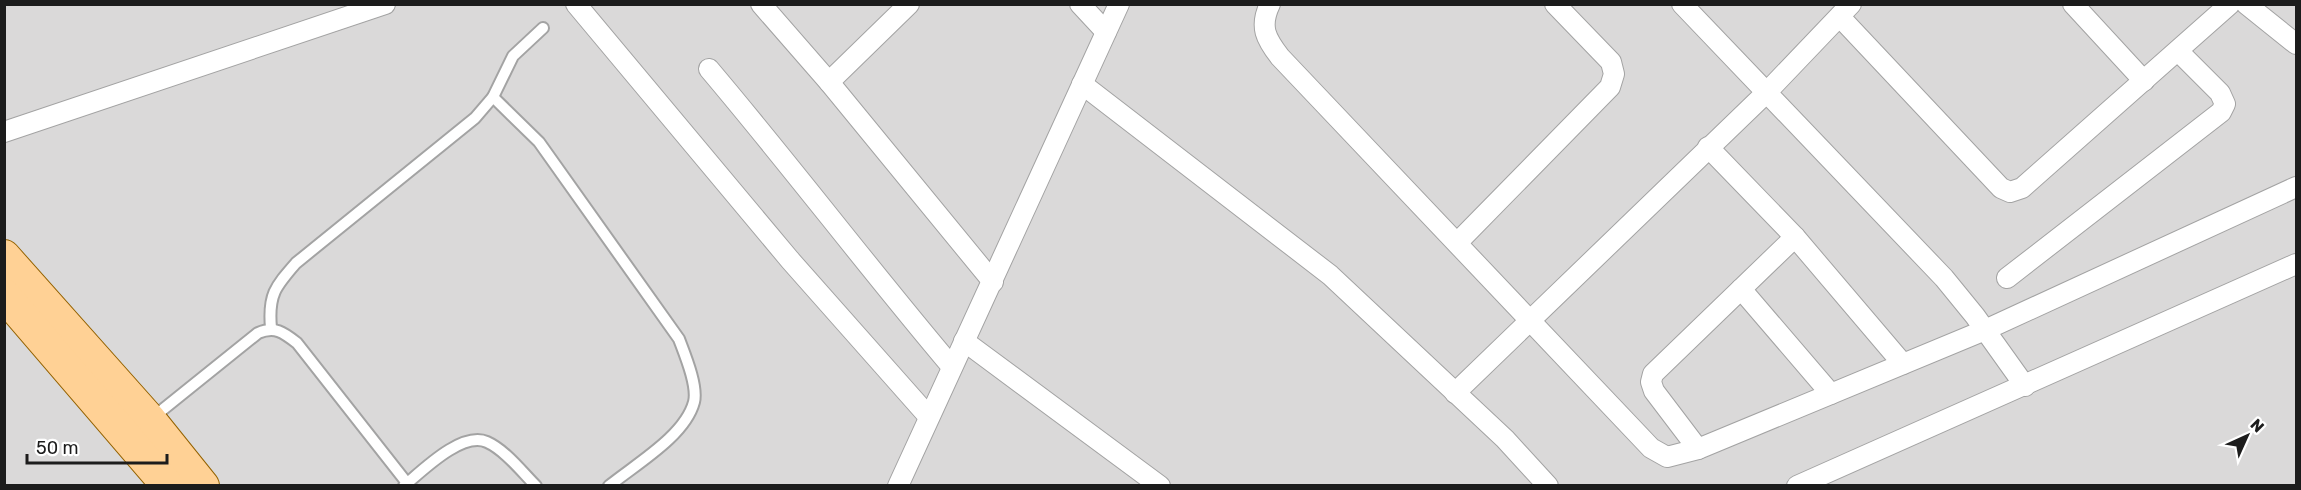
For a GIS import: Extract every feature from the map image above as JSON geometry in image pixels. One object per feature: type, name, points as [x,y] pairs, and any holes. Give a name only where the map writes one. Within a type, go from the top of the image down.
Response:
[{"type":"main road","points":[[4,256],[21,301],[139,429],[203,486]]},
{"type":"main road","points":[[139,429],[168,486]]},
{"type":"street","points":[[4,132],[385,4]]},
{"type":"street","points":[[576,4],[790,260],[929,417]]},
{"type":"street","points":[[760,4],[829,82],[993,282]]},
{"type":"street","points":[[829,82],[909,4]]},
{"type":"street","points":[[1080,4],[1106,32]]},
{"type":"street","points":[[898,486],[1119,4]]},
{"type":"street","points":[[1270,4],[1265,15],[1266,37],[1280,57],[1651,448],[1667,457],[1698,449],[1985,330],[2296,187]]},
{"type":"street","points":[[1458,242],[1610,87],[1614,74],[1611,62],[1555,4]]},
{"type":"street","points":[[1682,4],[1944,278],[2025,386]]},
{"type":"street","points":[[2073,4],[2144,81]]},
{"type":"street","points":[[1455,393],[1766,93],[1846,10],[2001,188],[2010,192],[2022,188],[2230,4]]},
{"type":"street","points":[[2246,4],[2296,44]]},
{"type":"street","points":[[2007,278],[2221,112],[2225,104],[2220,93],[2178,51]]},
{"type":"street","points":[[709,69],[783,156],[882,284],[952,367]]},
{"type":"street","points":[[1082,84],[1330,275],[1504,439],[1548,486]]},
{"type":"street","points":[[1708,147],[1795,237],[1903,364]]},
{"type":"street","points":[[1698,449],[1654,391],[1651,382],[1653,374],[1795,237]]},
{"type":"street","points":[[1797,486],[2296,264]]},
{"type":"street","points":[[1741,289],[1831,394]]},
{"type":"street","points":[[964,341],[1154,484]]},
{"type":"lane","points":[[271,328],[269,306],[275,286],[296,263],[475,118],[493,97],[513,56],[543,28]]},
{"type":"lane","points":[[493,97],[539,142],[679,339],[690,370],[694,401],[679,431],[609,486]]},
{"type":"lane","points":[[139,429],[258,333],[271,328],[283,331],[297,343],[406,484],[459,444],[474,439],[488,442],[536,486]]},
{"type":"shaded area","points":[[5,5],[2296,5],[2296,485],[5,485]]}]
